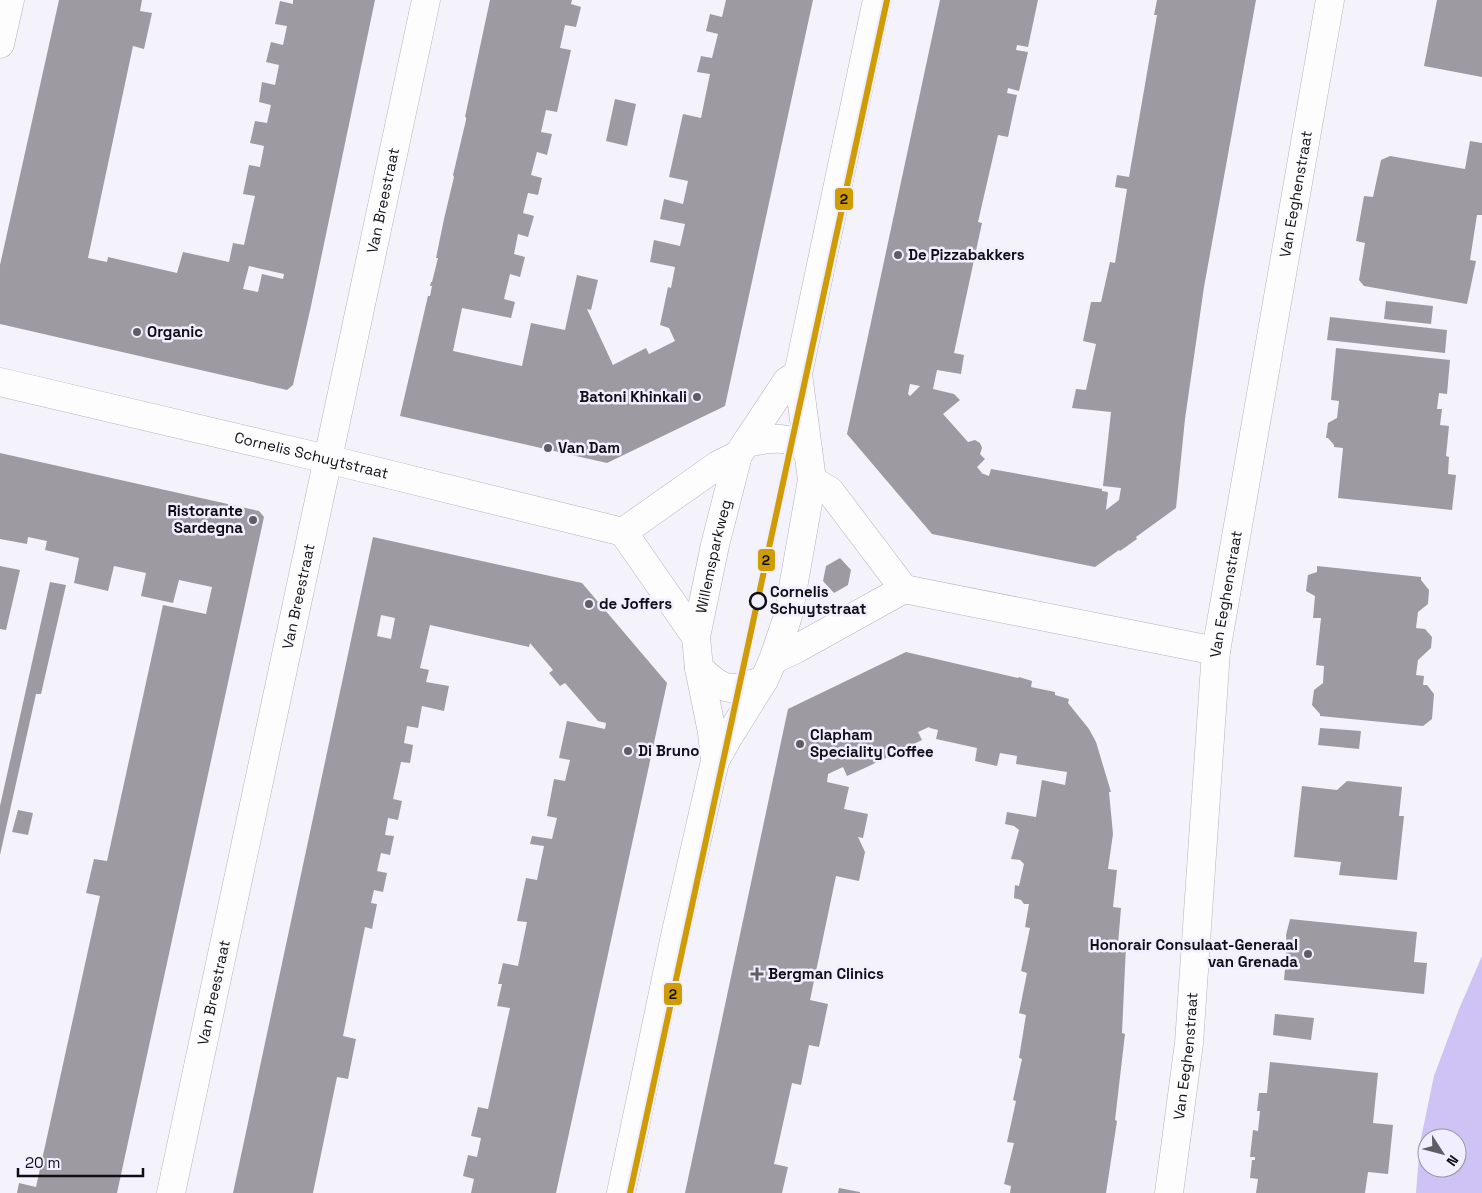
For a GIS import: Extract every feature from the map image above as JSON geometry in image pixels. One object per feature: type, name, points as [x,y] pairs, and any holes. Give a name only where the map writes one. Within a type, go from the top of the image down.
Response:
[{"type":"street","points":[[0,44],[10,0]]},
{"type":"street","name":"Van Breestraat","points":[[172,1193],[426,0]]},
{"type":"street","name":"Willemsparkweg","points":[[621,1193],[677,926],[715,761],[769,670],[788,616],[812,480],[798,374],[877,0]]},
{"type":"street","name":"Van Eeghenstraat","points":[[1169,1193],[1189,1043],[1216,651],[1330,0]]},
{"type":"street","name":"Willemsparkweg","points":[[715,761],[712,732],[699,668],[696,637],[715,545],[742,449],[787,381],[798,374]]},
{"type":"street","name":"Cornelis Schuytstraat","points":[[0,382],[327,458],[623,532]]},
{"type":"street","points":[[696,637],[623,532],[742,449],[764,439],[784,440],[798,444],[808,451]]},
{"type":"street","points":[[812,480],[830,491],[904,589]]},
{"type":"street","points":[[699,668],[709,678],[722,686],[738,689],[769,670],[796,649],[904,589],[1216,651]]},
{"type":"shaded area","points":[[1482,956],[1482,1193],[1416,1193],[1417,1178],[1467,1178],[1467,1128],[1423,1128],[1434,1076],[1459,1009]]},
{"type":"building","points":[[59,0],[142,0],[140,11],[152,13],[144,49],[133,46],[88,258],[107,262],[108,257],[177,273],[183,252],[229,262],[233,243],[244,245],[255,196],[243,194],[249,165],[260,167],[264,146],[250,143],[255,121],[267,123],[271,105],[259,102],[262,82],[275,85],[279,65],[266,62],[271,42],[283,45],[287,26],[275,24],[280,1],[293,4],[293,0],[375,0],[311,306],[293,385],[287,390],[0,324],[0,265]],"holes":[[[249,266],[284,274],[283,279],[262,274],[258,292],[243,289]]]},
{"type":"building","points":[[490,0],[572,0],[571,4],[581,7],[576,27],[565,25],[560,48],[571,50],[557,112],[546,110],[541,132],[552,134],[547,155],[537,152],[531,175],[542,178],[538,195],[528,193],[523,213],[534,216],[528,237],[518,234],[514,254],[525,257],[520,277],[510,274],[504,299],[515,302],[511,318],[462,308],[453,351],[522,366],[531,323],[565,330],[577,275],[598,280],[591,310],[587,309],[613,365],[646,348],[649,354],[675,341],[669,328],[660,325],[668,287],[671,288],[675,267],[650,262],[654,240],[680,246],[685,224],[660,219],[664,199],[683,204],[688,181],[669,177],[683,114],[701,118],[710,74],[697,72],[701,56],[712,58],[718,34],[706,31],[710,14],[722,17],[726,0],[813,0],[725,406],[607,463],[400,416],[428,296],[430,296],[432,286],[430,286],[438,258],[436,258]]},
{"type":"building","points":[[940,0],[1038,0],[1028,47],[1017,45],[1016,50],[1028,52],[1019,91],[1008,88],[1007,93],[1017,95],[1008,137],[998,135],[978,222],[982,223],[954,353],[964,355],[961,374],[937,370],[933,389],[954,394],[960,400],[943,414],[968,442],[975,440],[980,443],[982,448],[980,454],[985,459],[977,467],[981,473],[989,476],[991,469],[1102,489],[1102,491],[1108,492],[1106,510],[1119,500],[1121,488],[1103,486],[1111,412],[1072,408],[1076,389],[1086,390],[1096,344],[1083,341],[1091,302],[1101,302],[1110,262],[1115,263],[1127,189],[1115,187],[1117,175],[1129,177],[1157,15],[1154,15],[1157,0],[1256,0],[1204,287],[1185,419],[1176,508],[1136,537],[1137,539],[1095,567],[932,534],[847,434]],"holes":[[[910,384],[920,386],[910,396],[908,394]]]},
{"type":"building","points":[[1437,0],[1482,0],[1482,77],[1424,66]]},
{"type":"building","points":[[615,99],[636,104],[627,146],[606,141]]},
{"type":"building","points":[[1470,141],[1482,143],[1482,215],[1477,215],[1470,260],[1476,261],[1467,304],[1364,286],[1359,280],[1365,243],[1356,241],[1364,196],[1373,197],[1381,160],[1390,156],[1465,169]]},
{"type":"building","points":[[1386,301],[1433,306],[1431,324],[1384,319]]},
{"type":"building","points":[[1330,317],[1447,330],[1445,353],[1327,340]]},
{"type":"building","points":[[1336,348],[1450,360],[1447,394],[1439,393],[1437,409],[1442,409],[1440,425],[1449,426],[1446,456],[1449,457],[1448,474],[1456,475],[1452,510],[1338,498],[1343,448],[1334,447],[1326,438],[1328,423],[1337,418],[1339,401],[1331,400]]},
{"type":"building","points":[[0,453],[259,511],[264,517],[117,1193],[17,1193],[19,1183],[36,1187],[100,896],[86,893],[94,859],[107,861],[163,605],[206,614],[212,587],[179,580],[173,603],[141,596],[146,573],[114,566],[108,591],[74,583],[79,558],[45,550],[47,541],[28,537],[27,544],[0,539]]},
{"type":"building","points":[[373,537],[582,583],[667,683],[556,1193],[471,1193],[474,1179],[463,1176],[468,1155],[477,1157],[481,1138],[471,1136],[478,1107],[488,1109],[510,1008],[497,1006],[502,984],[498,984],[503,963],[518,966],[527,922],[517,921],[526,878],[537,880],[544,846],[530,844],[532,836],[552,839],[557,818],[547,816],[554,779],[565,781],[570,760],[559,758],[567,721],[605,729],[606,723],[598,721],[565,683],[560,686],[549,673],[553,670],[530,643],[529,647],[430,625],[420,668],[429,670],[426,682],[449,686],[444,711],[422,706],[418,728],[407,726],[404,743],[413,745],[410,763],[401,762],[393,799],[402,801],[398,820],[388,818],[385,835],[394,836],[390,855],[381,853],[377,871],[387,873],[383,892],[374,890],[371,903],[377,904],[372,929],[365,927],[343,1036],[356,1039],[348,1079],[337,1077],[313,1193],[233,1193]],"holes":[[[381,615],[395,618],[391,639],[377,636]]]},
{"type":"building","points":[[840,558],[851,570],[848,585],[834,593],[823,581],[826,566]]},
{"type":"building","points":[[0,566],[20,570],[6,630],[0,629]]},
{"type":"building","points":[[1317,566],[1421,577],[1421,580],[1429,590],[1428,604],[1418,612],[1416,628],[1425,629],[1432,637],[1431,648],[1418,660],[1416,675],[1424,676],[1423,685],[1427,685],[1434,694],[1432,719],[1423,726],[1320,716],[1312,705],[1314,690],[1323,683],[1324,666],[1316,665],[1321,618],[1313,618],[1315,596],[1306,591],[1308,575],[1317,572]]},
{"type":"building","points":[[50,582],[66,585],[41,694],[36,694],[0,855],[0,806]]},
{"type":"building","points":[[906,652],[1032,681],[1031,687],[1055,692],[1055,695],[1069,699],[1068,703],[1089,729],[1096,742],[1111,792],[1109,792],[1113,834],[1108,869],[1117,870],[1113,907],[1121,908],[1118,944],[1126,945],[1122,1033],[1125,1034],[1115,1120],[1117,1121],[1106,1193],[1010,1193],[1011,1186],[1004,1184],[1014,1143],[1007,1142],[1016,1101],[1013,1100],[1022,1059],[1019,1058],[1026,1015],[1019,1013],[1027,973],[1021,971],[1030,928],[1025,927],[1029,904],[1024,904],[1021,900],[1014,898],[1015,885],[1019,886],[1024,864],[1020,860],[1011,859],[1019,830],[1014,826],[1005,824],[1007,812],[1036,817],[1042,780],[1065,785],[1067,772],[1016,764],[1017,756],[1000,753],[997,766],[975,761],[977,748],[936,739],[938,730],[929,727],[918,732],[922,740],[867,767],[847,776],[843,767],[828,774],[827,782],[849,787],[844,809],[868,814],[863,838],[858,837],[865,852],[859,881],[836,876],[810,1000],[828,1004],[819,1047],[809,1045],[801,1085],[792,1083],[774,1164],[788,1167],[782,1193],[685,1193],[788,709]]},
{"type":"building","points":[[1320,728],[1361,731],[1359,749],[1318,745]]},
{"type":"building","points":[[1347,781],[1402,787],[1399,816],[1404,816],[1397,880],[1339,875],[1341,862],[1294,857],[1302,786],[1337,790]]},
{"type":"building","points":[[18,810],[33,813],[28,835],[12,832]]},
{"type":"building","points":[[1290,919],[1417,932],[1414,962],[1427,963],[1424,994],[1284,980],[1287,947],[1286,935]]},
{"type":"building","points":[[1275,1014],[1314,1018],[1311,1040],[1273,1035]]},
{"type":"building","points":[[1270,1062],[1378,1073],[1373,1123],[1393,1125],[1388,1174],[1368,1172],[1365,1193],[1256,1193],[1258,1179],[1250,1178],[1252,1160],[1255,1160],[1255,1157],[1250,1157],[1253,1130],[1258,1131],[1260,1111],[1257,1111],[1259,1093],[1267,1093]]},
{"type":"building","points":[[839,1188],[860,1192],[860,1193],[838,1193]]},
{"type":"transit line","name":"2","points":[[630,1193],[887,0]]},
{"type":"place","name":"De Pizzabakkers","points":[[898,255]]},
{"type":"place","name":"Organic","points":[[137,332]]},
{"type":"place","name":"Batoni Khinkali","points":[[697,397]]},
{"type":"place","name":"Van Dam","points":[[548,448]]},
{"type":"place","name":"Ristorante Sardegna","points":[[253,520]]},
{"type":"place","name":"Cornelis Schuytstraat","points":[[758,601]]},
{"type":"place","name":"de Joffers","points":[[589,604]]},
{"type":"place","name":"Clapham Speciality Coffee","points":[[800,744]]},
{"type":"place","name":"Di Bruno","points":[[628,751]]},
{"type":"place","name":"Honorair Consulaat-Generaal van Grenada","points":[[1308,954]]},
{"type":"place","name":"Bergman Clinics","points":[[757,974]]}]
